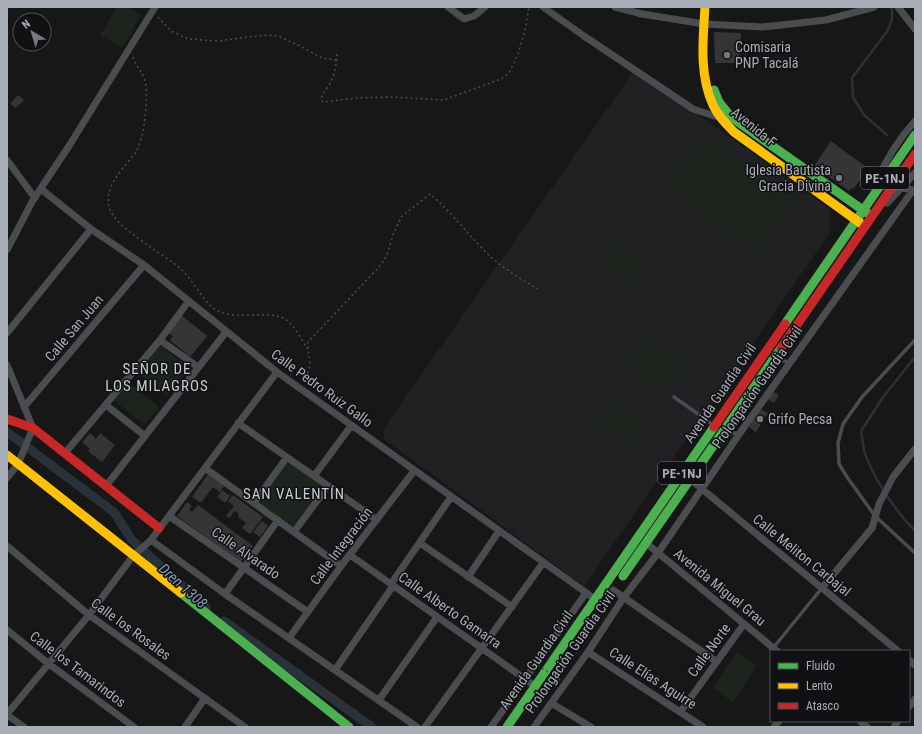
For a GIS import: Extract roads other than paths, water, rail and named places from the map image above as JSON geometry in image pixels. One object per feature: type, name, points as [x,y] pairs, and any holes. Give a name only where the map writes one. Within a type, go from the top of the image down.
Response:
[{"type":"main road","name":"Avenida F","points":[[705,7],[704,26],[714,90],[724,116],[734,132],[865,227]]},
{"type":"main road","name":"Avenida F","points":[[724,116],[873,215]]},
{"type":"main road","name":"Avenida Guardia Civil","points":[[507,726],[915,135]]},
{"type":"main road","name":"Avenida Guardia Civil","points":[[611,593],[915,154]]},
{"type":"main road","points":[[7,419],[33,428],[160,528]]},
{"type":"main road","points":[[7,456],[349,727]]},
{"type":"street","points":[[448,7],[464,19],[474,16],[485,7]]},
{"type":"street","points":[[543,7],[693,109],[724,116]]},
{"type":"street","points":[[614,7],[704,26],[763,27],[826,20],[874,7]]},
{"type":"street","points":[[898,7],[915,29]]},
{"type":"street","points":[[7,250],[35,198],[154,9]]},
{"type":"street","points":[[864,208],[885,162],[915,121]]},
{"type":"street","points":[[7,160],[35,198]]},
{"type":"street","points":[[873,215],[890,201],[915,172]]},
{"type":"street","name":"Prolongación Guardia Civil","points":[[534,727],[790,362],[914,191],[902,188]]},
{"type":"street","name":"Calle Pedro Ruiz Gallo","points":[[41,189],[91,229],[144,265],[188,302],[277,372],[595,599]]},
{"type":"street","points":[[7,333],[91,229]]},
{"type":"street","name":"Calle San Juan","points":[[24,407],[144,265]]},
{"type":"street","points":[[65,454],[160,340],[188,302]]},
{"type":"street","points":[[106,486],[226,332]]},
{"type":"street","points":[[160,340],[198,367]]},
{"type":"street","points":[[7,364],[33,428],[18,464],[7,478]]},
{"type":"street","points":[[24,727],[7,714],[89,615],[133,556],[151,540],[277,372]]},
{"type":"street","points":[[106,405],[145,436]]},
{"type":"street","points":[[238,423],[377,520]]},
{"type":"street","points":[[314,476],[351,426]]},
{"type":"street","points":[[822,588],[872,528],[879,504],[893,477],[914,450]]},
{"type":"street","points":[[254,503],[287,457]]},
{"type":"street","points":[[205,468],[341,566]]},
{"type":"street","name":"Calle Integración","points":[[289,638],[341,566],[414,471]]},
{"type":"street","name":"Calle Meliton Carbajal","points":[[690,479],[897,650]]},
{"type":"street","points":[[294,532],[328,486]]},
{"type":"street","points":[[334,670],[452,497]]},
{"type":"street","name":"Calle Alvarado","points":[[169,516],[308,612]]},
{"type":"street","points":[[225,594],[278,520]]},
{"type":"street","points":[[468,577],[499,531]]},
{"type":"street","points":[[151,540],[225,594],[417,727]]},
{"type":"street","points":[[420,543],[512,607]]},
{"type":"street","name":"Avenida Miguel Grau","points":[[646,543],[775,650]]},
{"type":"street","name":"Calle los Rosales","points":[[7,546],[89,615],[245,727]]},
{"type":"street","name":"Calle Alberto Gamarra","points":[[350,555],[535,686]]},
{"type":"street","points":[[425,727],[543,563]]},
{"type":"street","points":[[491,727],[586,593]]},
{"type":"street","points":[[611,593],[624,598],[716,662]]},
{"type":"street","points":[[379,700],[437,617]]},
{"type":"street","name":"Calle Norte","points":[[681,711],[744,624]]},
{"type":"street","name":"Calle los Tamarindos","points":[[7,630],[49,664],[134,727]]},
{"type":"street","name":"Calle Elías Aguirre","points":[[588,652],[704,727]]},
{"type":"street","points":[[185,727],[205,698]]},
{"type":"street","points":[[551,703],[591,727]]},
{"type":"lane","points":[[915,340],[862,397],[844,424],[838,443],[839,464],[875,516],[915,553]]},
{"type":"lane","points":[[773,359],[790,362]]},
{"type":"lane","points":[[674,397],[714,426]]},
{"type":"lane","points":[[722,434],[740,433]]},
{"type":"lane","points":[[775,650],[822,588]]},
{"type":"waterway","points":[[887,135],[864,115],[853,97],[852,78],[888,30],[892,19],[891,7]]},
{"type":"waterway","points":[[915,357],[884,396],[861,431],[864,450],[872,471],[892,504],[915,531]]},
{"type":"waterway","name":"Dren 1308","points":[[7,432],[114,512],[132,540],[206,607]]},
{"type":"waterway","name":"Dren 1308","points":[[224,621],[372,727]]},
{"type":"place","name":"Comisaria PNP Tacalá","points":[[727,55]]},
{"type":"place","name":"Iglesia Bautista Gracia Divina","points":[[839,178]]},
{"type":"place","name":"Grifo Pecsa","points":[[760,419]]},
{"type":"district","name":"SEÑOR DE LOS MILAGROS","points":[[157,378]]},
{"type":"district","name":"SAN VALENTÍN","points":[[294,494]]}]
